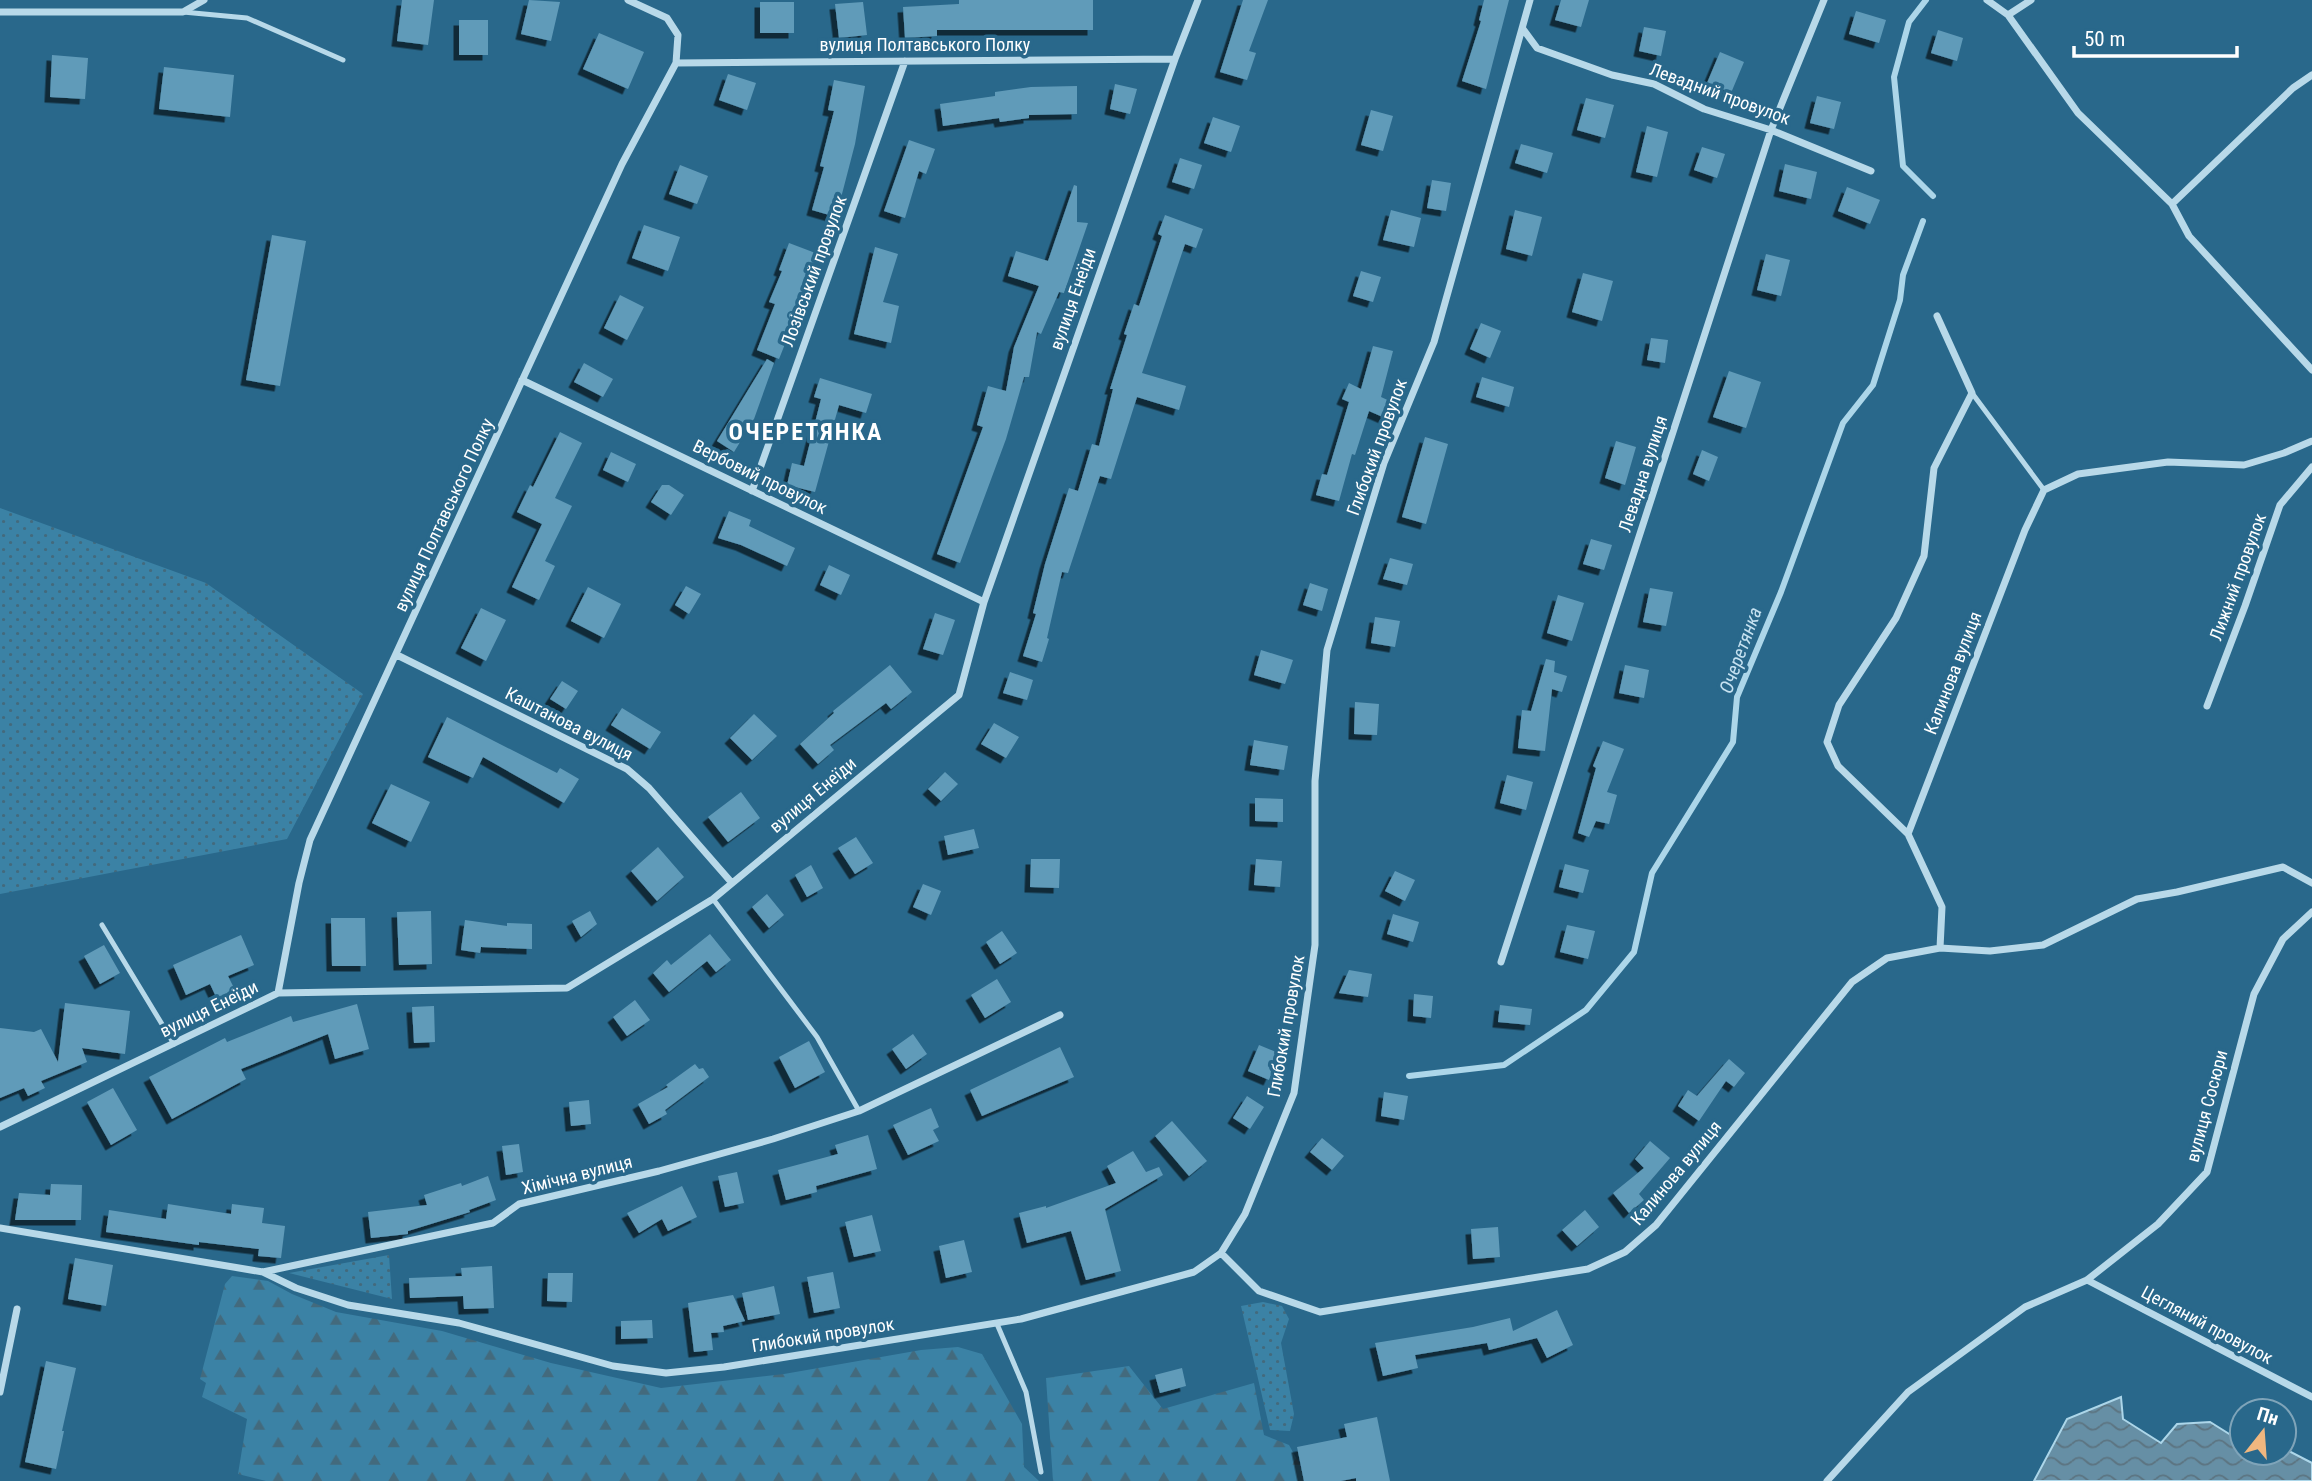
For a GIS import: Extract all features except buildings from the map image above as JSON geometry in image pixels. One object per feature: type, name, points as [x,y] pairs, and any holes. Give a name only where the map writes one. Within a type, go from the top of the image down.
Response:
[{"type":"street","points":[[0,12],[183,12],[204,0]]},
{"type":"street","points":[[628,0],[667,18],[678,35],[676,63]]},
{"type":"street","name":"вулиця Енеїди","points":[[0,1126],[278,993],[567,988],[712,899],[959,695],[984,602],[1198,0]]},
{"type":"street","name":"Глибокий провулок","points":[[262,1272],[296,1288],[348,1305],[459,1324],[614,1366],[666,1373],[724,1367],[1021,1319],[1194,1272],[1221,1253],[1245,1214],[1294,1093],[1315,944],[1315,780],[1327,650],[1384,463],[1434,342],[1531,0]]},
{"type":"street","name":"Левадна вулиця","points":[[1501,962],[1771,130],[1824,0]]},
{"type":"street","points":[[1987,0],[2008,15],[2078,113],[2172,204],[2189,236],[2312,370]]},
{"type":"street","points":[[2008,15],[2031,0]]},
{"type":"street","name":"Левадний провулок","points":[[1523,29],[1536,48],[1612,75],[1654,84],[1704,109],[1771,130],[1871,172]]},
{"type":"street","name":"вулиця Полтавського Полку","points":[[278,993],[310,840],[622,164],[676,63],[1175,59]]},
{"type":"street","name":"Лозівський провулок","points":[[752,491],[905,61]]},
{"type":"street","points":[[2172,204],[2294,88],[2312,75]]},
{"type":"street","points":[[1937,316],[1972,393],[1934,468],[1924,556],[1896,618],[1839,705],[1827,742],[1839,766],[1908,834],[1942,907],[1940,948]]},
{"type":"street","name":"Вербовий провулок","points":[[522,380],[984,602]]},
{"type":"street","points":[[2045,490],[2078,474],[2168,463],[2244,465],[2312,441]]},
{"type":"street","name":"Лижний провулок","points":[[2207,706],[2280,505],[2312,467]]},
{"type":"street","name":"Калинова вулиця","points":[[1908,834],[2025,530],[2045,490]]},
{"type":"street","name":"Каштанова вулиця","points":[[397,655],[627,769],[649,788],[732,883]]},
{"type":"street","name":"Калинова вулиця","points":[[1221,1253],[1259,1291],[1320,1312],[1588,1269],[1625,1252],[1656,1225],[1852,982],[1887,958],[1940,948],[1990,951],[2043,945],[2137,899],[2283,867],[2312,883]]},
{"type":"street","name":"вулиця Сосюри","points":[[1827,1481],[1908,1392],[2025,1307],[2087,1280],[2158,1224],[2207,1172],[2254,994],[2283,939],[2312,912]]},
{"type":"street","name":"Хімічна вулиця","points":[[0,1228],[262,1272],[493,1223],[519,1204],[659,1171],[773,1139],[859,1111],[1060,1015]]},
{"type":"street","name":"Цегляний провулок","points":[[2087,1280],[2312,1397]]},
{"type":"street","points":[[0,1392],[18,1309]]},
{"type":"lane","points":[[183,12],[247,18],[343,60]]},
{"type":"lane","points":[[1972,393],[2045,490]]},
{"type":"lane","points":[[712,899],[817,1037],[859,1111]]},
{"type":"lane","points":[[102,925],[174,1044]]},
{"type":"lane","points":[[997,1324],[1026,1392],[1041,1472]]},
{"type":"green space","points":[[0,508],[206,583],[363,694],[287,839],[0,894]]},
{"type":"green space","points":[[389,1255],[392,1299],[289,1273]]},
{"type":"green space","points":[[232,1276],[268,1281],[336,1312],[442,1331],[551,1363],[661,1388],[784,1374],[921,1350],[958,1347],[982,1354],[1022,1424],[1024,1467],[1039,1481],[266,1481],[238,1474],[247,1419],[202,1397],[206,1383],[200,1379],[225,1284]]},
{"type":"green space","points":[[1263,1302],[1282,1306],[1289,1319],[1281,1343],[1294,1414],[1290,1431],[1270,1430],[1241,1306]]},
{"type":"green space","points":[[1129,1366],[1163,1409],[1254,1383],[1264,1435],[1289,1445],[1309,1481],[1053,1481],[1046,1378]]},
{"type":"water","points":[[2121,1397],[2123,1419],[2161,1443],[2177,1424],[2210,1422],[2228,1433],[2228,1467],[2298,1467],[2298,1456],[2312,1463],[2312,1481],[2034,1481],[2067,1419]]},
{"type":"waterway","name":"Очеретянка","points":[[1926,0],[1909,22],[1894,77],[1903,166],[1933,196]]},
{"type":"waterway","name":"Очеретянка","points":[[1409,1076],[1504,1065],[1586,1010],[1634,952],[1652,873],[1733,742],[1737,697],[1781,592],[1843,423],[1873,385],[1900,300],[1903,275],[1923,221]]},
{"type":"district","name":"ОЧЕРЕТЯНКА","points":[[806,432]]}]
